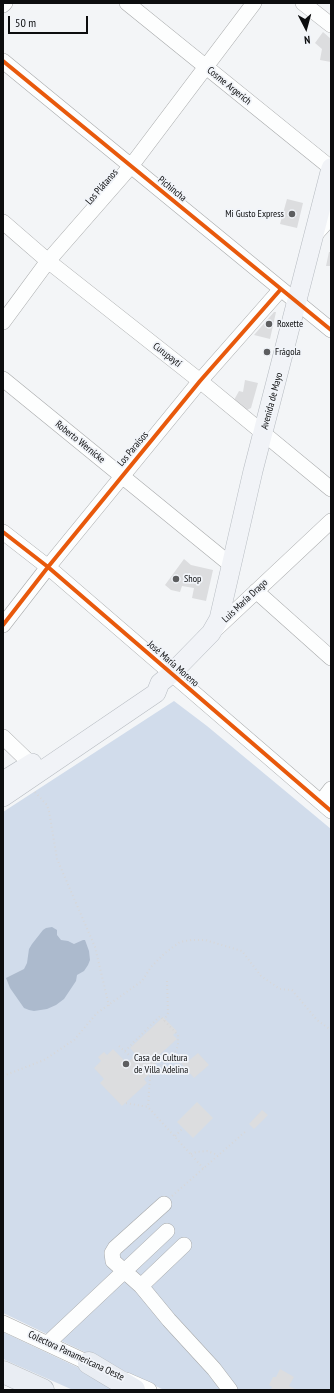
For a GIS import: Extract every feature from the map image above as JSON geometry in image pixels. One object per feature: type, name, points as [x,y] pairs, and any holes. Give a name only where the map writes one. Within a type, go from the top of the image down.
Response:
[{"type":"highway","points":[[89,1363],[134,1390]]},
{"type":"highway","points":[[5,1372],[43,1390]]},
{"type":"main road","name":"Avenida de Mayo","points":[[211,633],[219,619],[263,434],[298,302],[331,168]]},
{"type":"main road","name":"Luis María Drago","points":[[3,798],[156,693],[166,678],[211,633]]},
{"type":"main road","name":"Luis María Drago","points":[[3,781],[31,764],[148,684],[166,678]]},
{"type":"street","name":"Cosme Argerich","points":[[126,3],[331,168]]},
{"type":"street","name":"Los Plátanos","points":[[3,322],[48,261],[131,166],[254,3]]},
{"type":"street","points":[[303,3],[331,25]]},
{"type":"street","name":"Pichincha","points":[[3,61],[331,330]]},
{"type":"street","points":[[314,237],[331,217]]},
{"type":"street","name":"Curupaytí","points":[[3,222],[48,261],[200,381],[331,489]]},
{"type":"street","name":"Los Paraísos","points":[[3,625],[121,476],[200,381],[281,289]]},
{"type":"street","name":"Roberto Wernicke","points":[[3,379],[231,565]]},
{"type":"street","name":"Luis María Drago","points":[[211,633],[331,521]]},
{"type":"street","name":"José María Moreno","points":[[3,532],[48,567],[166,678],[326,806]]},
{"type":"street","points":[[256,591],[331,658]]},
{"type":"street","points":[[3,737],[31,764]]},
{"type":"street","points":[[326,806],[331,789]]},
{"type":"street","points":[[164,1204],[112,1253],[113,1260],[141,1286],[169,1320],[214,1369],[230,1390]]},
{"type":"street","points":[[48,1344],[167,1231]]},
{"type":"street","points":[[141,1286],[184,1245]]},
{"type":"street","name":"Colectora Panamericana Oeste","points":[[3,1323],[149,1390]]},
{"type":"path","points":[[37,793],[47,805],[57,859],[95,947],[109,1006]]},
{"type":"path","points":[[3,1076],[36,1064],[74,1040],[97,1013],[138,985],[158,960],[176,944],[185,941],[205,940],[242,951],[261,976],[280,989],[292,990],[317,1020],[331,1030]]},
{"type":"path","points":[[164,1021],[168,1013],[166,980]]},
{"type":"path","points":[[125,1051],[160,1016],[178,1035],[177,1049],[150,1076],[148,1107]]},
{"type":"path","points":[[119,1046],[130,1057]]},
{"type":"path","points":[[172,1055],[189,1077]]},
{"type":"path","points":[[126,1103],[148,1107],[204,1169]]},
{"type":"path","points":[[175,1136],[183,1128]]},
{"type":"path","points":[[164,1204],[246,1131]]},
{"type":"path","points":[[191,1154],[207,1151],[218,1155]]},
{"type":"shaded area","points":[[174,701],[207,726],[331,829],[331,1390],[164,1390],[3,1313],[3,812]]},
{"type":"shaded area","points":[[52,927],[57,930],[57,935],[61,940],[74,944],[85,940],[89,951],[90,960],[84,971],[77,975],[76,981],[64,999],[47,1009],[34,1011],[29,1010],[24,1008],[10,988],[6,978],[24,969],[27,963],[29,949],[32,944],[43,930]]},
{"type":"shaded area","points":[[3,1332],[123,1390],[73,1390],[5,1360],[3,1358]]},
{"type":"building","points":[[323,32],[331,39],[331,62],[320,60],[322,49],[315,43]]},
{"type":"building","name":"Mi Gusto Express","points":[[287,199],[303,203],[297,228],[280,224]]},
{"type":"building","points":[[329,252],[331,252],[331,266],[326,266]]},
{"type":"building","name":"Roxette","points":[[274,312],[276,312],[270,339],[254,335]]},
{"type":"building","points":[[245,380],[258,383],[251,408],[247,410],[234,400],[239,391],[243,392]]},
{"type":"building","points":[[184,559],[191,565],[213,570],[206,601],[192,598],[194,588],[182,586],[180,592],[171,590],[165,585]]},
{"type":"building","name":"Casa de Cultura de Villa Adelina","points":[[163,1017],[177,1031],[173,1035],[177,1039],[157,1057],[160,1060],[154,1065],[156,1068],[144,1079],[147,1083],[122,1106],[100,1083],[104,1079],[94,1068],[101,1061],[98,1057],[104,1052],[107,1055],[113,1049],[127,1063],[136,1055],[130,1048]]},
{"type":"building","points":[[198,1053],[209,1065],[194,1078],[176,1058],[180,1055],[187,1062]]},
{"type":"building","points":[[197,1102],[213,1118],[193,1138],[177,1122]]},
{"type":"building","points":[[262,1110],[268,1115],[254,1129],[249,1124]]},
{"type":"building","points":[[280,1369],[294,1377],[289,1386],[297,1390],[270,1390],[272,1387],[269,1385],[273,1377],[276,1377]]},
{"type":"cycle path","points":[[3,61],[331,330]]},
{"type":"cycle path","points":[[3,625],[48,567],[200,381],[281,289]]},
{"type":"cycle path","points":[[3,532],[48,567],[331,811]]},
{"type":"place","name":"Mi Gusto Express","points":[[292,214]]},
{"type":"place","name":"Roxette","points":[[269,324]]},
{"type":"place","name":"Frágola","points":[[267,352]]},
{"type":"place","name":"Shop","points":[[176,579]]},
{"type":"place","name":"Casa de Cultura de Villa Adelina","points":[[126,1064]]}]
